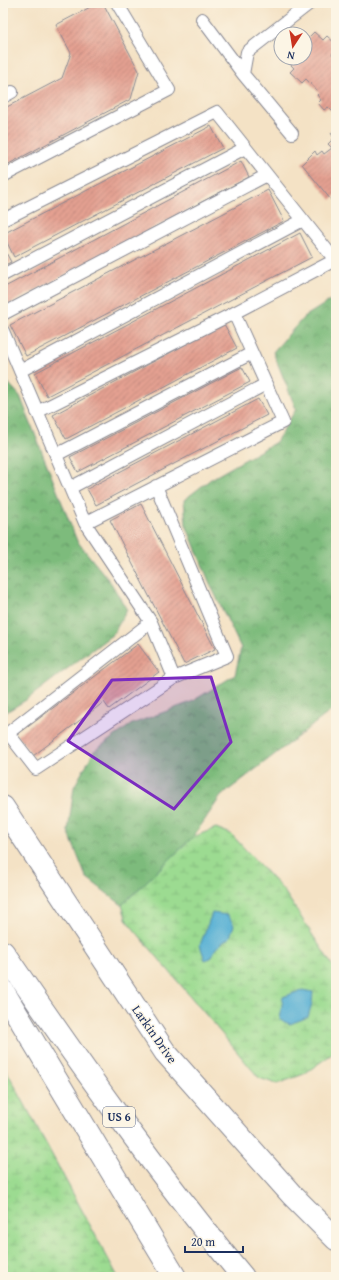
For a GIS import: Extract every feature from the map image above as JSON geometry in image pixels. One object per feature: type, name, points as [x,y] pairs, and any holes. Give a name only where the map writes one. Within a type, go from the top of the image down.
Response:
[{"type":"main road","name":"Larkin Drive","points":[[3,807],[165,1052],[292,1195],[336,1239]]},
{"type":"main road","name":"US 6","points":[[3,952],[117,1115],[243,1277]]},
{"type":"main road","name":"US 6","points":[[3,990],[175,1277]]},
{"type":"lane","points":[[3,176],[169,90],[117,3]]},
{"type":"lane","points":[[243,74],[247,52],[310,3]]},
{"type":"lane","points":[[202,19],[243,74],[292,133]]},
{"type":"lane","points":[[3,220],[217,112],[335,260],[234,313],[37,412]]},
{"type":"lane","points":[[3,276],[245,148]]},
{"type":"lane","points":[[3,314],[267,175]]},
{"type":"lane","points":[[20,371],[303,220]]},
{"type":"lane","points":[[85,522],[282,422],[234,313]]},
{"type":"lane","points":[[3,331],[85,522],[151,622],[174,678]]},
{"type":"lane","points":[[56,456],[252,353]]},
{"type":"lane","points":[[70,488],[266,384]]},
{"type":"lane","points":[[151,622],[8,733],[36,769],[174,678],[227,656],[156,486]]},
{"type":"highlighted area","points":[[211,677],[231,742],[174,809],[68,741],[112,680]]},
{"type":"green space","points":[[336,297],[336,707],[221,796],[193,837],[122,905],[86,877],[68,831],[74,787],[94,751],[132,724],[191,702],[235,675],[241,648],[211,586],[186,525],[184,500],[211,479],[276,442],[296,409],[273,352],[304,317]]},
{"type":"green space","points":[[3,377],[20,396],[77,541],[111,583],[127,610],[113,634],[26,700],[3,714]]},
{"type":"green space","points":[[216,828],[231,834],[284,891],[336,971],[336,1051],[304,1074],[277,1084],[259,1078],[127,921],[122,905],[193,837]]},
{"type":"green space","points":[[3,1064],[118,1277],[3,1277]]},
{"type":"water","points":[[212,913],[228,915],[234,925],[230,937],[216,948],[211,958],[205,960],[200,945]]},
{"type":"water","points":[[302,990],[313,992],[308,1017],[290,1024],[280,1020],[283,997]]},
{"type":"building","points":[[98,3],[103,3],[139,71],[131,99],[3,167],[3,109],[62,78],[71,53],[56,25]]},
{"type":"building","points":[[314,32],[323,40],[327,36],[336,44],[336,51],[332,54],[336,58],[336,115],[328,107],[324,110],[318,103],[321,100],[317,95],[319,93],[306,79],[302,83],[290,72],[294,68],[292,66],[313,66]]},
{"type":"building","points":[[211,126],[223,148],[14,257],[3,234]]},
{"type":"building","points":[[336,129],[336,195],[331,200],[302,164],[315,151],[317,155],[322,151],[324,154],[332,148],[328,144],[334,138],[331,133]]},
{"type":"building","points":[[241,161],[249,177],[6,306],[3,301],[3,288]]},
{"type":"building","points":[[268,190],[284,221],[26,356],[10,325]]},
{"type":"building","points":[[300,233],[312,257],[47,396],[35,373]]},
{"type":"building","points":[[3,247],[11,262],[3,266]]},
{"type":"building","points":[[224,324],[237,348],[66,439],[53,415]]},
{"type":"building","points":[[242,367],[250,382],[78,472],[70,457]]},
{"type":"building","points":[[258,399],[267,415],[96,505],[87,489]]},
{"type":"building","points":[[141,504],[215,649],[184,664],[110,520]]},
{"type":"building","points":[[138,644],[159,672],[109,709],[104,702],[33,756],[17,735]]}]
